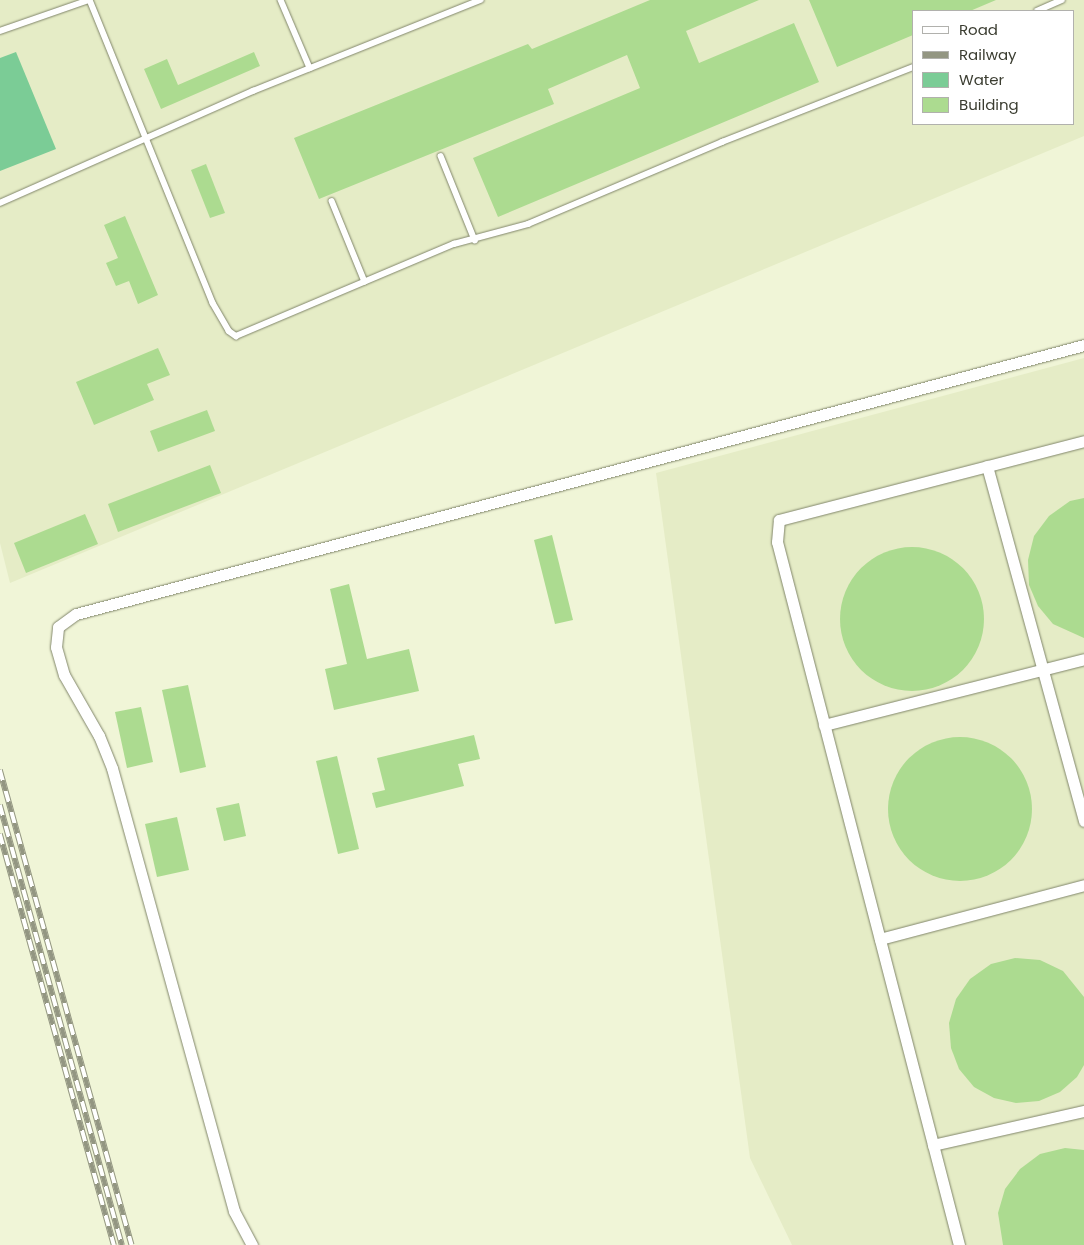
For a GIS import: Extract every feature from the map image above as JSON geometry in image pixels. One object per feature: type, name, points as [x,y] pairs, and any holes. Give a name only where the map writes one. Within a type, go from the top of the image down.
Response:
[{"type":"street","points":[[252,1245],[234,1211],[112,768],[99,736],[64,676],[56,647],[58,627],[85,612],[1084,345]]},
{"type":"street","points":[[959,1245],[777,542],[778,520],[1084,441]]},
{"type":"street","points":[[988,466],[1084,821]]},
{"type":"street","points":[[824,725],[1084,658]]},
{"type":"street","points":[[880,939],[1084,885]]},
{"type":"street","points":[[933,1145],[1084,1111]]},
{"type":"lane","points":[[0,31],[90,0],[213,303],[229,332],[236,336],[454,244],[475,240],[528,224],[722,142],[912,67]]},
{"type":"lane","points":[[281,0],[310,68]]},
{"type":"lane","points":[[0,203],[310,68],[480,0]]},
{"type":"lane","points":[[1039,10],[1062,0]]},
{"type":"lane","points":[[441,156],[475,240]]},
{"type":"lane","points":[[332,201],[365,282]]},
{"type":"shaded area","points":[[0,0],[1084,0],[1084,136],[10,583],[0,543]]},
{"type":"shaded area","points":[[1084,358],[1084,1245],[792,1245],[750,1158],[656,473]]},
{"type":"water","points":[[16,52],[56,149],[0,171],[0,58]]},
{"type":"building","points":[[650,0],[759,0],[686,31],[699,63],[794,23],[819,82],[498,217],[473,158],[640,88],[627,55],[548,89],[554,104],[319,199],[294,138],[528,44],[532,49]]},
{"type":"building","points":[[809,0],[996,0],[972,10],[912,10],[912,35],[837,67]]},
{"type":"building","points":[[254,52],[260,66],[161,109],[144,69],[167,59],[178,85]]},
{"type":"building","points":[[206,164],[225,213],[210,218],[191,170]]},
{"type":"building","points":[[125,216],[158,295],[138,304],[129,281],[116,286],[106,263],[118,258],[104,225]]},
{"type":"building","points":[[158,348],[170,375],[147,384],[154,400],[94,425],[76,382]]},
{"type":"building","points":[[207,410],[215,431],[158,452],[150,431]]},
{"type":"building","points":[[210,465],[221,493],[118,532],[108,504]]},
{"type":"building","points":[[1084,498],[1084,638],[1053,624],[1038,606],[1029,585],[1028,560],[1034,536],[1049,516],[1070,501]]},
{"type":"building","points":[[85,514],[98,544],[26,573],[14,543]]},
{"type":"building","points":[[552,535],[573,620],[555,624],[534,540]]},
{"type":"building","points":[[912,547],[940,552],[963,568],[979,591],[984,619],[979,647],[963,670],[940,686],[912,691],[884,686],[861,670],[845,647],[840,619],[845,591],[861,568],[884,552]]},
{"type":"building","points":[[349,584],[367,659],[409,649],[419,691],[334,710],[325,669],[347,664],[330,589]]},
{"type":"building","points":[[188,685],[206,767],[180,773],[162,690]]},
{"type":"building","points":[[141,707],[153,762],[127,768],[115,712]]},
{"type":"building","points":[[474,735],[480,759],[458,764],[464,786],[376,808],[372,793],[385,790],[377,758]]},
{"type":"building","points":[[960,737],[988,742],[1011,758],[1027,781],[1032,809],[1027,837],[1011,860],[988,876],[960,881],[932,876],[909,860],[893,837],[888,809],[893,781],[909,758],[932,742]]},
{"type":"building","points":[[337,756],[359,849],[338,854],[316,761]]},
{"type":"building","points":[[239,803],[246,836],[224,841],[216,808]]},
{"type":"building","points":[[177,817],[189,870],[157,877],[145,824]]},
{"type":"building","points":[[1015,958],[1040,960],[1063,971],[1084,997],[1084,1065],[1077,1077],[1060,1092],[1039,1101],[1016,1103],[994,1098],[974,1087],[959,1069],[951,1048],[949,1023],[956,999],[970,979],[991,964]]},
{"type":"building","points":[[1065,1148],[1084,1150],[1084,1245],[1003,1245],[998,1213],[1005,1189],[1020,1169],[1040,1154]]},
{"type":"railway","points":[[0,770],[132,1245]]},
{"type":"railway","points":[[0,805],[122,1245]]},
{"type":"railway","points":[[0,834],[114,1245]]}]
